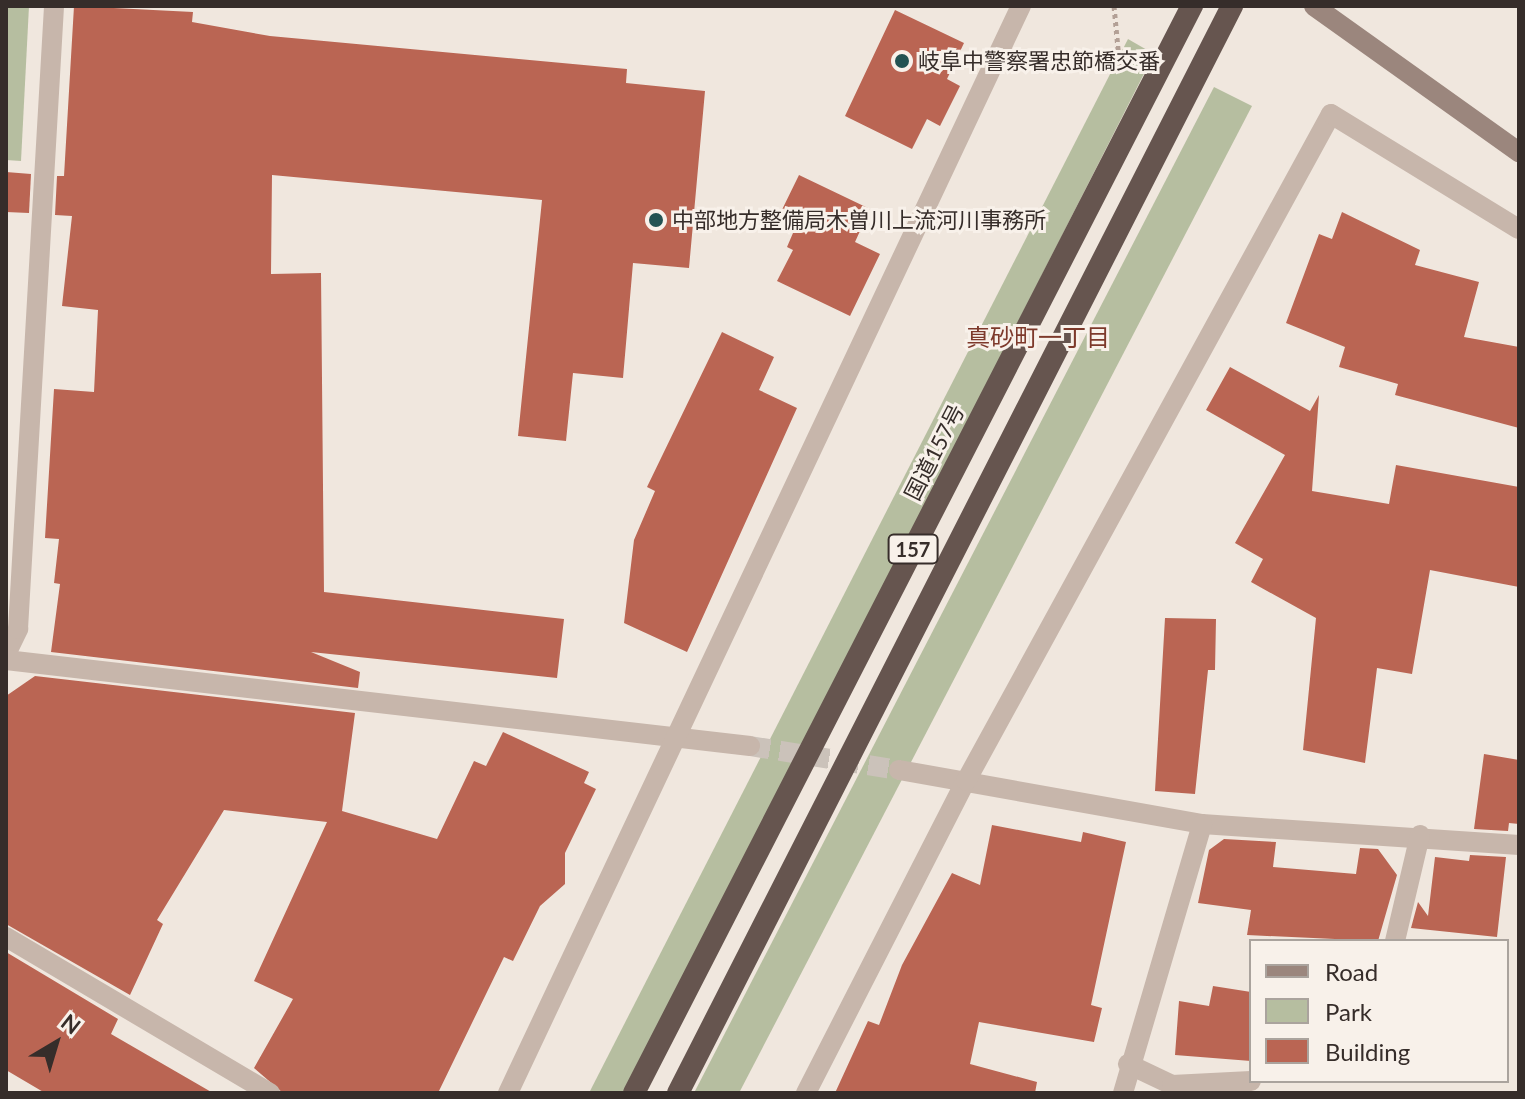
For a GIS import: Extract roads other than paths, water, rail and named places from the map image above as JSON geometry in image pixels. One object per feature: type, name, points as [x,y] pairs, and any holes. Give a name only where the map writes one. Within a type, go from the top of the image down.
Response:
[{"type":"highway","name":"国道157号","points":[[634,1093],[1192,6]]},
{"type":"highway","name":"157","points":[[678,1093],[1232,6]]},
{"type":"main road","points":[[1314,6],[1519,152]]},
{"type":"street","points":[[54,6],[18,629],[6,657],[677,741],[750,746]]},
{"type":"street","points":[[508,1093],[677,741],[1021,6]]},
{"type":"street","points":[[806,1093],[966,781],[1331,114],[1519,229]]},
{"type":"street","points":[[899,770],[1202,824],[1420,835],[1519,845]]},
{"type":"street","points":[[1123,1093],[1128,1064],[1202,824]]},
{"type":"street","points":[[1395,939],[1420,835]]},
{"type":"street","points":[[6,937],[270,1093]]},
{"type":"street","points":[[1128,1064],[1172,1085],[1249,1081]]},
{"type":"tunnel","points":[[750,746],[899,770]]},
{"type":"place","name":"岐阜中警察署忠節橋交番","points":[[902,61]]},
{"type":"place","name":"中部地方整備局木曽川上流河川事務所","points":[[656,220]]},
{"type":"district","name":"真砂町一丁目","points":[[1038,337]]}]
